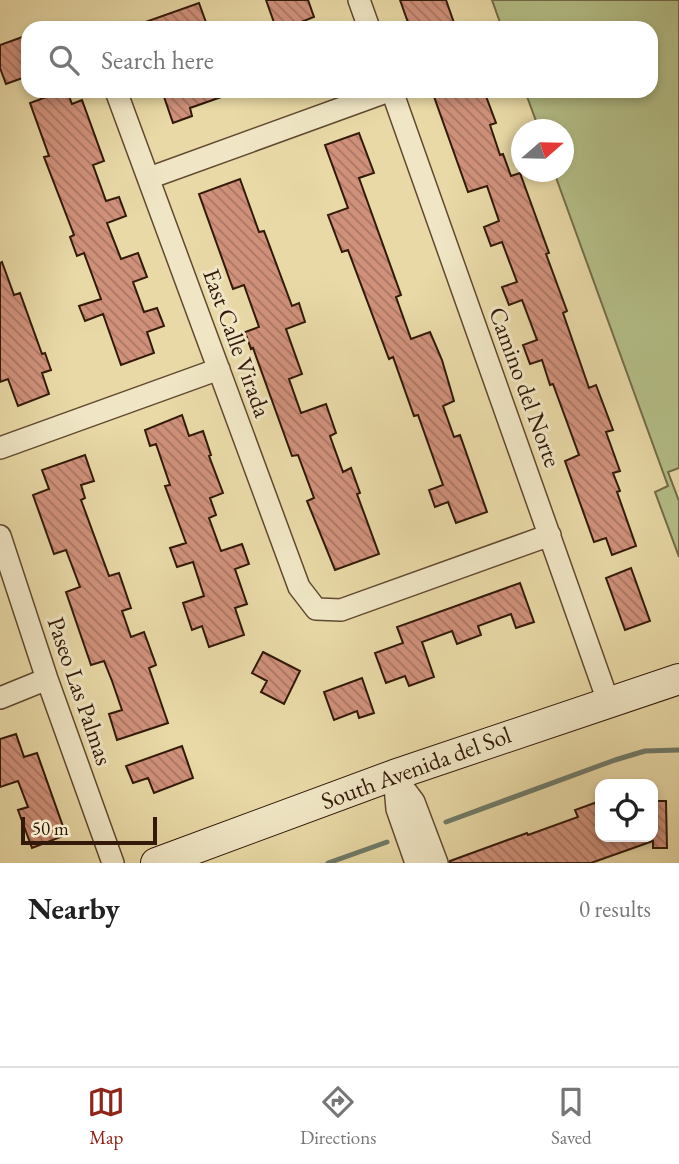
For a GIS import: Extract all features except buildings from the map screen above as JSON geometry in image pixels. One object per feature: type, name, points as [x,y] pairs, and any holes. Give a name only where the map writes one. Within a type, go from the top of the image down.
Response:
[{"type":"street","points":[[359,0],[366,21]]},
{"type":"street","name":"East Calle Virada","points":[[119,98],[299,587],[316,608],[341,610],[550,535]]},
{"type":"street","points":[[149,178],[372,98]]},
{"type":"street","name":"Camino del Norte","points":[[394,98],[608,701]]},
{"type":"street","points":[[0,448],[219,369]]},
{"type":"street","name":"Paseo Las Palmas","points":[[0,536],[47,679],[113,863]]},
{"type":"street","points":[[0,698],[47,679]]},
{"type":"street","name":"South Avenida del Sol","points":[[156,863],[394,775],[679,679]]},
{"type":"street","points":[[394,775],[397,809],[416,863]]},
{"type":"street","points":[[394,775],[414,802],[436,863]]},
{"type":"green space","points":[[492,0],[679,0],[679,468],[668,472],[679,501],[679,557],[655,492],[668,486],[558,182],[574,182],[574,119],[535,119],[528,98],[658,98],[658,21],[500,21]]},
{"type":"waterway","points":[[446,822],[615,760],[645,751],[679,750]]},
{"type":"waterway","points":[[328,863],[387,842]]}]
